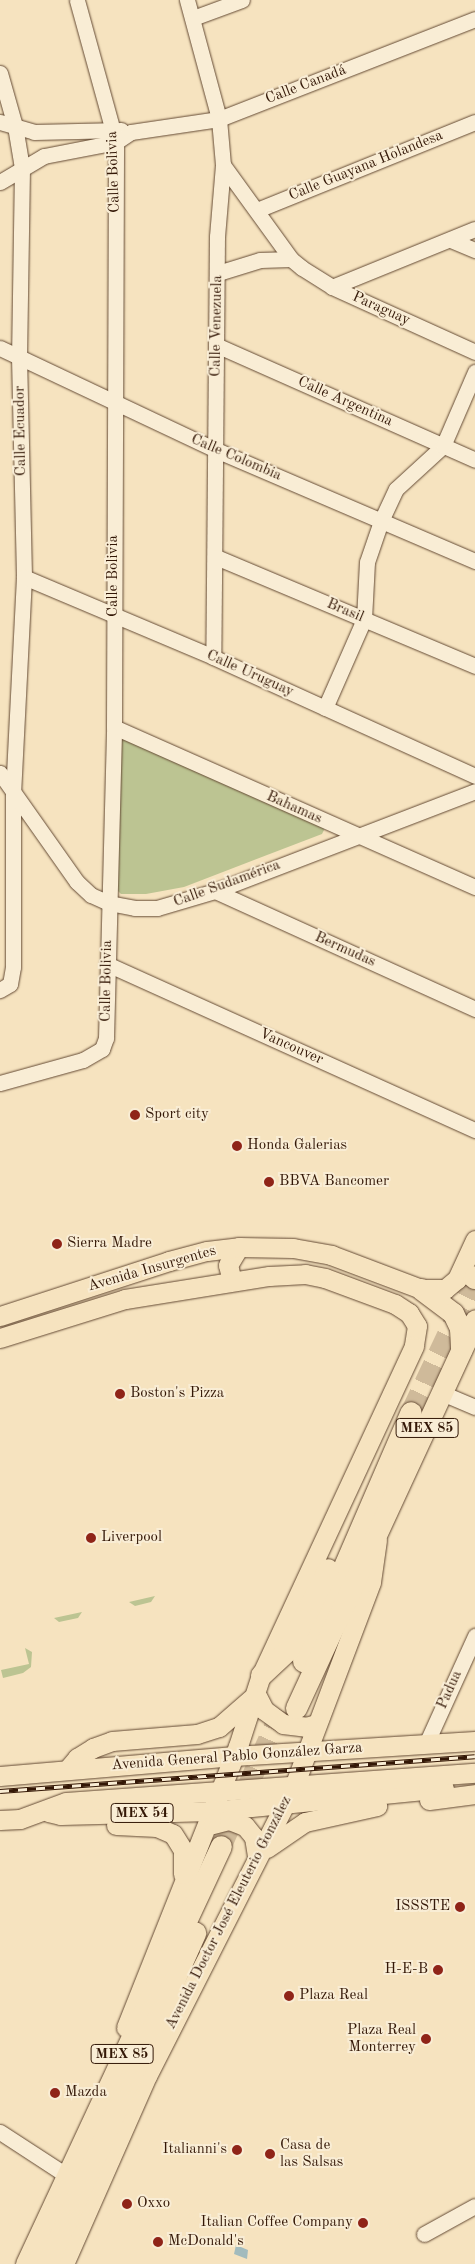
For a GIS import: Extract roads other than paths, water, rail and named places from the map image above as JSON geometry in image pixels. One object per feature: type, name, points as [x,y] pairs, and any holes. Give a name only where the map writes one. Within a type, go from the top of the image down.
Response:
[{"type":"highway","points":[[421,1288],[453,1313],[460,1328],[461,1352]]},
{"type":"highway","name":"MEX 85","points":[[411,1412],[370,1506],[290,1705],[378,1535],[475,1320]]},
{"type":"highway","points":[[258,1684],[288,1650],[329,1566],[370,1506]]},
{"type":"highway","name":"Avenida Doctor José Eleuterio González","points":[[26,2264],[117,2063],[226,1848],[47,2264]]},
{"type":"main road","points":[[421,1288],[438,1290],[452,1285],[475,1240]]},
{"type":"main road","points":[[232,1281],[228,1265],[239,1247]]},
{"type":"main road","name":"Avenida Insurgentes","points":[[0,1316],[207,1251],[239,1247],[293,1248],[331,1255],[421,1288]]},
{"type":"main road","points":[[28,1306],[48,1311],[103,1293],[134,1298],[146,1280],[197,1262],[207,1251]]},
{"type":"main road","points":[[325,1278],[372,1283],[377,1272]]},
{"type":"main road","name":"Avenida Insurgentes","points":[[0,1338],[134,1298],[278,1275],[325,1278],[395,1304],[409,1313],[417,1326],[414,1346],[258,1684]]},
{"type":"main road","name":"MEX 85","points":[[307,1753],[319,1715],[371,1582],[378,1535]]},
{"type":"main road","points":[[258,1684],[264,1710],[283,1724],[300,1727],[319,1715],[326,1733],[348,1749]]},
{"type":"main road","points":[[117,2063],[120,2045],[234,1756],[258,1684]]},
{"type":"main road","points":[[67,1770],[77,1758],[93,1748],[112,1742],[197,1734],[219,1727],[258,1684]]},
{"type":"main road","name":"Avenida General Pablo González Garza","points":[[0,1776],[234,1756],[307,1753],[475,1741]]},
{"type":"main road","name":"Avenida Doctor José Eleuterio González","points":[[64,2264],[147,2076],[286,1805],[307,1753]]},
{"type":"main road","name":"MEX 54","points":[[0,1820],[20,1819],[66,1802],[475,1773]]},
{"type":"main road","points":[[335,1782],[365,1802]]},
{"type":"main road","name":"MEX 54","points":[[0,1808],[19,1806],[61,1815],[209,1818],[286,1805],[365,1802],[475,1786]]},
{"type":"main road","points":[[209,1818],[229,1820],[245,1826],[254,1837],[259,1855],[278,1838],[305,1822],[365,1802],[475,1794]]},
{"type":"main road","points":[[0,1827],[90,1823],[166,1830],[181,1843],[183,1882]]},
{"type":"street","name":"Calle Bolivia","points":[[0,1083],[83,1060],[102,1050],[106,1038],[114,727],[114,134],[77,0]]},
{"type":"street","name":"Calle Venezuela","points":[[187,0],[219,119],[223,165],[218,200],[216,557],[213,657]]},
{"type":"street","points":[[193,18],[242,0]]},
{"type":"street","name":"Calle Canadá","points":[[0,182],[9,180],[22,168],[44,156],[114,134],[219,119],[475,19]]},
{"type":"street","name":"Calle Ecuador","points":[[0,73],[15,126],[22,168],[19,356],[24,577],[14,792],[13,967],[10,984],[0,990]]},
{"type":"street","points":[[0,122],[34,132],[114,134]]},
{"type":"street","name":"Calle Guayana Holandesa","points":[[257,210],[475,122]]},
{"type":"street","name":"Paraguay","points":[[223,165],[291,258],[332,287],[475,352]]},
{"type":"street","points":[[332,287],[475,229]]},
{"type":"street","points":[[451,240],[475,250]]},
{"type":"street","points":[[218,274],[260,260],[291,258]]},
{"type":"street","name":"Calle Argentina","points":[[216,345],[475,460]]},
{"type":"street","name":"Calle Colombia","points":[[0,348],[114,404],[216,450],[475,561]]},
{"type":"street","points":[[325,708],[364,619],[367,562],[381,521],[396,489],[443,446],[475,372]]},
{"type":"street","name":"Brasil","points":[[216,557],[475,666]]},
{"type":"street","name":"Calle Uruguay","points":[[24,577],[114,617],[213,657],[475,776]]},
{"type":"street","name":"Bahamas","points":[[114,727],[475,888]]},
{"type":"street","name":"Calle Sudamérica","points":[[0,773],[77,882],[91,895],[109,903],[157,908],[215,891],[475,792]]},
{"type":"street","name":"Bermudas","points":[[215,891],[475,1009]]},
{"type":"street","name":"Vancouver","points":[[107,964],[475,1130]]},
{"type":"street","points":[[442,1393],[475,1407]]},
{"type":"street","name":"Padua","points":[[426,1744],[475,1636]]},
{"type":"street","points":[[0,2132],[66,2175]]},
{"type":"street","points":[[424,2234],[475,2206]]},
{"type":"water","points":[[236,2245],[248,2250],[247,2259],[234,2254]]},
{"type":"tunnel","points":[[411,1412],[474,1278]]},
{"type":"tunnel","points":[[221,1846],[285,1702]]},
{"type":"railway","points":[[0,1791],[475,1756]]},
{"type":"place","name":"Sport city","points":[[135,1115]]},
{"type":"place","name":"Honda Galerias","points":[[237,1146]]},
{"type":"place","name":"BBVA Bancomer","points":[[269,1182]]},
{"type":"place","name":"Sierra Madre","points":[[57,1244]]},
{"type":"place","name":"Boston's Pizza","points":[[120,1394]]},
{"type":"place","name":"Liverpool","points":[[91,1538]]},
{"type":"place","name":"ISSSTE","points":[[460,1907]]},
{"type":"place","name":"H-E-B","points":[[438,1970]]},
{"type":"place","name":"Plaza Real","points":[[289,1996]]},
{"type":"place","name":"Plaza Real Monterrey","points":[[426,2039]]},
{"type":"place","name":"Mazda","points":[[55,2093]]},
{"type":"place","name":"Italianni's","points":[[237,2150]]},
{"type":"place","name":"Casa de las Salsas","points":[[270,2154]]},
{"type":"place","name":"Oxxo","points":[[127,2204]]},
{"type":"place","name":"Italian Coffee Company","points":[[363,2223]]},
{"type":"place","name":"McDonald's","points":[[158,2242]]}]
